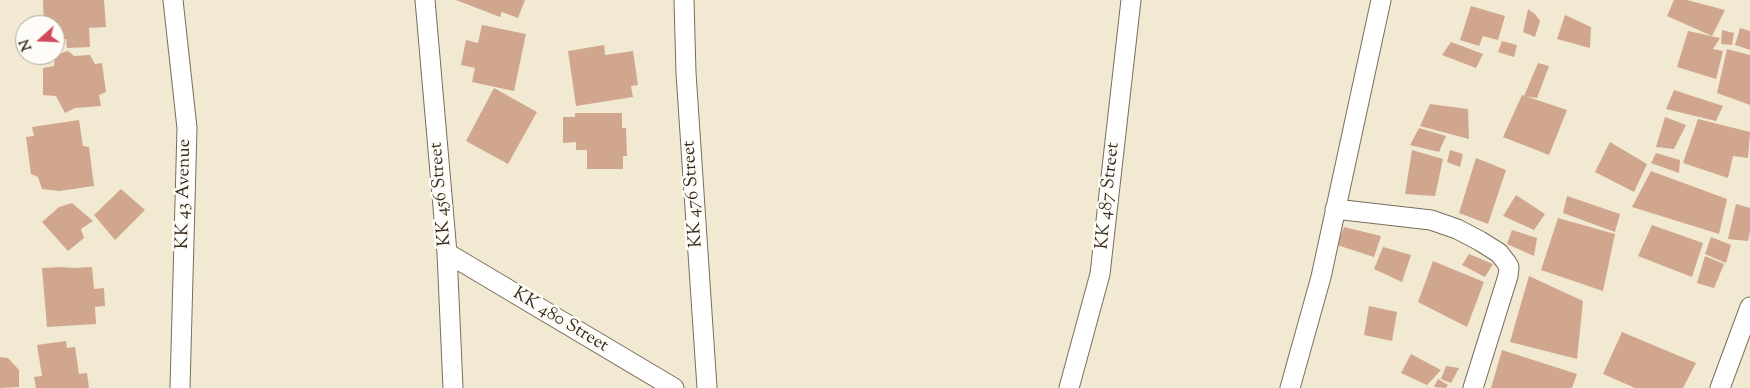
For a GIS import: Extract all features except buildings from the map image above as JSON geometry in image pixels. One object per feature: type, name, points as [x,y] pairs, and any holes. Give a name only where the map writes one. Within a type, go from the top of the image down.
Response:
[{"type":"street","name":"KK 43 Avenue","points":[[173,0],[187,128],[180,388]]},
{"type":"street","name":"KK 456 Street","points":[[425,0],[447,253],[454,388]]},
{"type":"street","name":"KK 476 Street","points":[[684,0],[686,73],[706,388]]},
{"type":"street","name":"KK 487 Street","points":[[1069,388],[1100,274],[1131,0]]},
{"type":"street","points":[[1290,388],[1321,277],[1380,0]]},
{"type":"street","points":[[1335,209],[1431,220],[1457,229],[1499,253],[1509,266],[1508,276],[1473,388]]},
{"type":"street","name":"KK 480 Street","points":[[447,253],[674,388]]},
{"type":"street","points":[[1720,388],[1750,307]]}]
